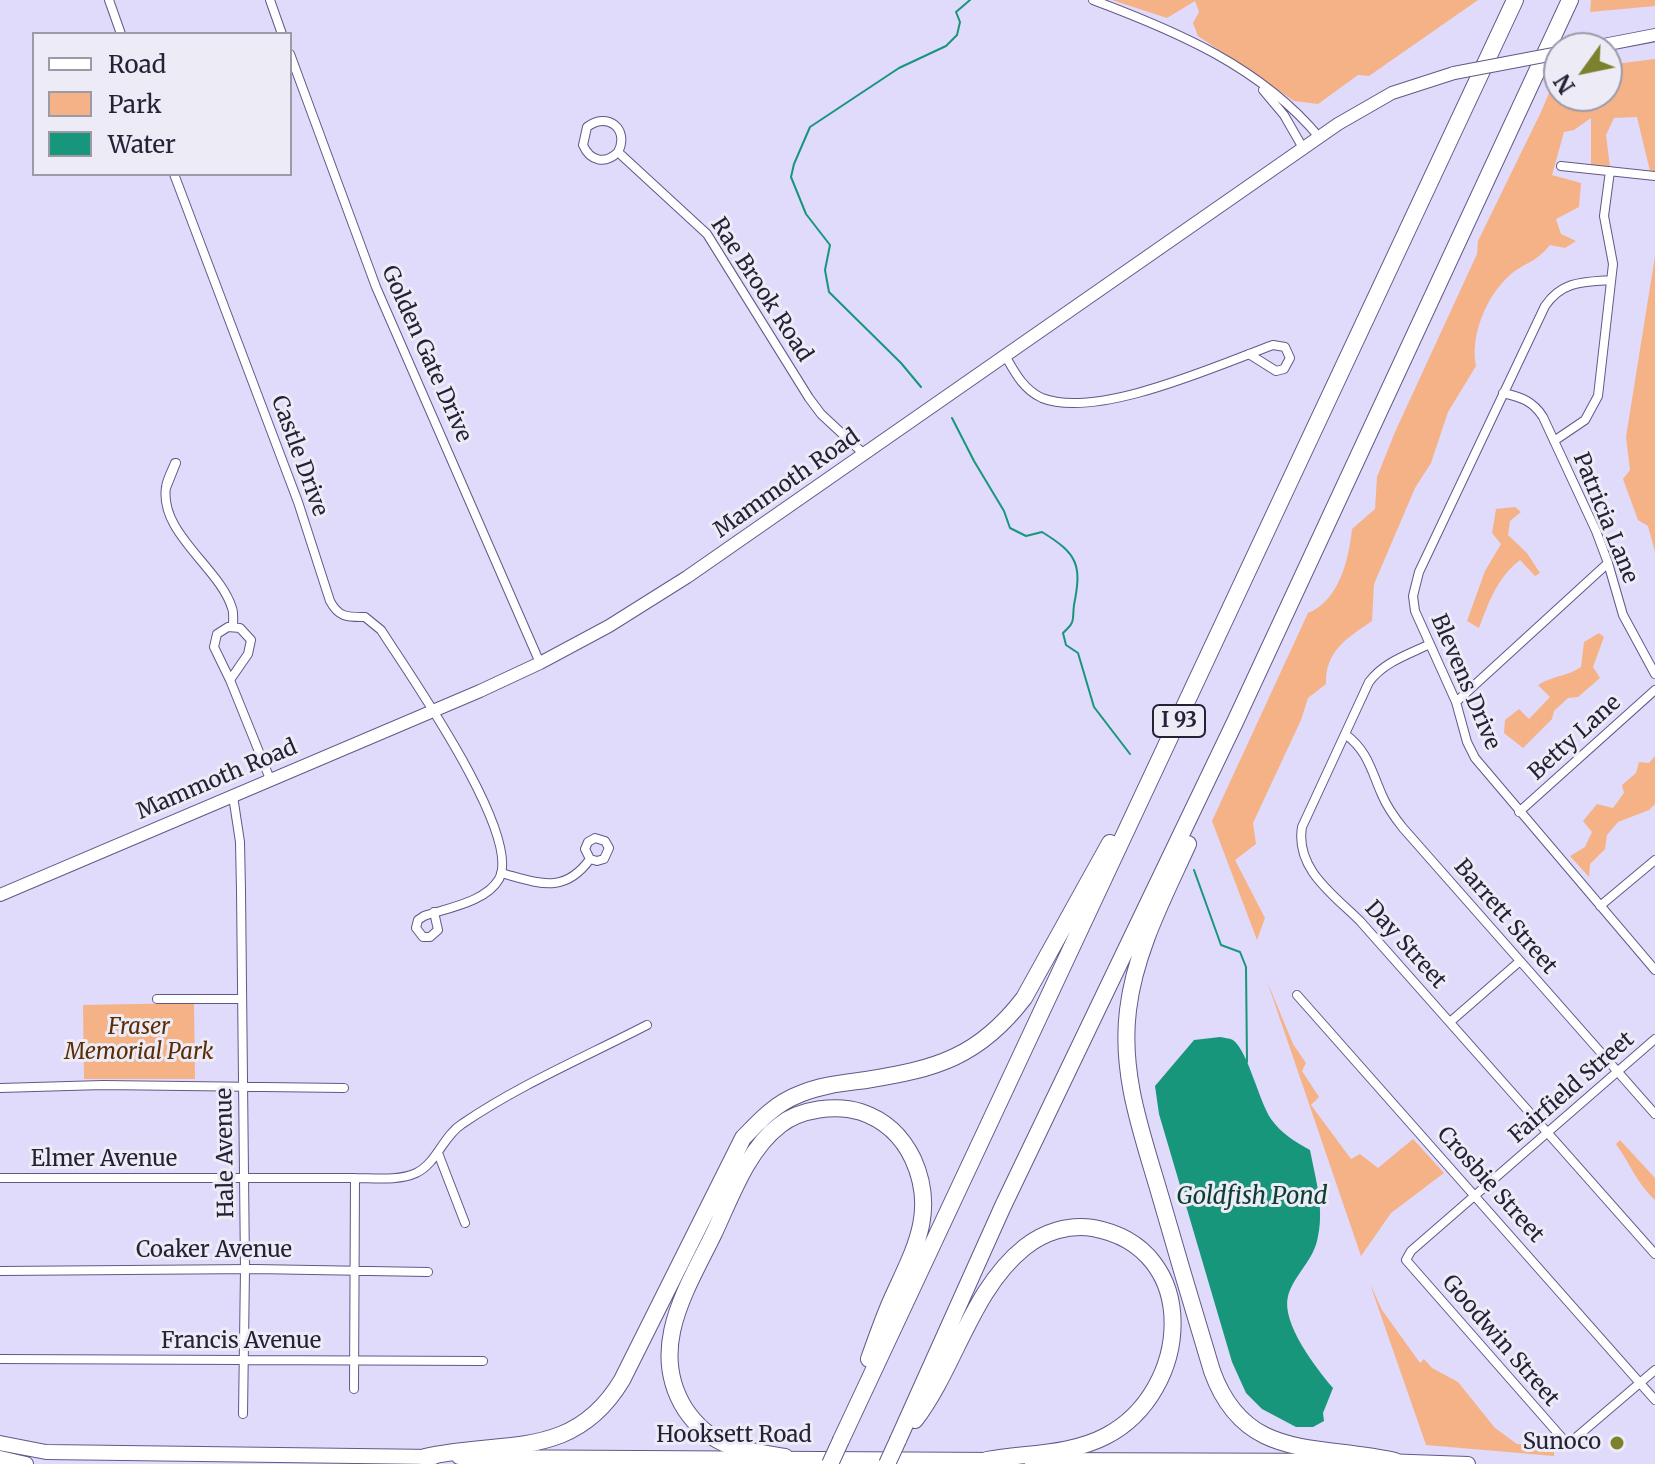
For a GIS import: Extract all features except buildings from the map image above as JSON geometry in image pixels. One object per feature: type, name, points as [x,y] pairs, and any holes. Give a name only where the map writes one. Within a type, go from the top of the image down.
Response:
[{"type":"highway","name":"I 93","points":[[830,1464],[1515,0]]},
{"type":"highway","name":"I 93","points":[[887,1464],[997,1219],[1235,722],[1570,0]]},
{"type":"highway","points":[[1235,722],[1210,796],[1137,964],[1126,1031],[1132,1101],[1212,1371],[1233,1411],[1259,1433],[1276,1442],[1363,1453],[1395,1461]]},
{"type":"highway","points":[[425,1457],[457,1449],[543,1442],[576,1427],[604,1405],[615,1393],[637,1353],[743,1138],[770,1110],[799,1094],[823,1086],[928,1069],[964,1053],[995,1030],[1024,998],[1115,835],[1143,796]]},
{"type":"highway","points":[[785,1457],[726,1444],[700,1427],[674,1388],[668,1357],[669,1342],[677,1311],[694,1273],[745,1170],[763,1141],[780,1124],[802,1113],[827,1109],[857,1111],[884,1121],[907,1146],[921,1177],[924,1205],[919,1243],[888,1308],[859,1385],[856,1409]]},
{"type":"highway","points":[[898,1440],[930,1398],[993,1281],[1026,1246],[1049,1232],[1087,1227],[1112,1233],[1139,1248],[1165,1282],[1173,1317],[1167,1362],[1162,1377],[1144,1406],[1120,1428],[1077,1447],[987,1460]]},
{"type":"main road","points":[[1623,41],[1655,35]]},
{"type":"main road","name":"Mammoth Road","points":[[0,895],[432,712],[540,663],[609,626],[687,577],[865,455],[1319,137],[1392,93],[1454,73],[1543,56]]},
{"type":"main road","name":"Hooksett Road","points":[[0,1443],[46,1452],[1468,1464]]},
{"type":"main road","points":[[0,1458],[26,1464]]},
{"type":"street","points":[[109,0],[120,32]]},
{"type":"street","points":[[270,0],[281,32]]},
{"type":"street","points":[[1093,0],[1182,34],[1225,59],[1279,97],[1319,137]]},
{"type":"street","name":"Golden Gate Drive","points":[[292,59],[376,287],[540,663]]},
{"type":"street","points":[[1255,80],[1284,115],[1303,148]]},
{"type":"street","name":"Rae Brook Road","points":[[606,120],[617,127],[622,139],[618,152],[601,160],[590,156],[582,138],[587,127],[592,122],[606,120]]},
{"type":"street","name":"Rae Brook Road","points":[[618,152],[707,234],[809,398],[821,414],[865,455]]},
{"type":"street","points":[[1561,166],[1655,176]]},
{"type":"street","points":[[1554,441],[1585,420],[1596,401],[1611,280],[1612,249],[1604,216],[1610,171]]},
{"type":"street","name":"Castle Drive","points":[[175,176],[298,502],[330,601],[340,615],[365,617],[374,622],[459,752],[482,795],[499,849],[501,873]]},
{"type":"street","name":"Blevens Drive","points":[[1611,280],[1575,282],[1555,293],[1541,314],[1416,580],[1413,603],[1456,702],[1472,753],[1655,970]]},
{"type":"street","points":[[1006,357],[1032,392],[1056,402],[1084,403],[1159,385],[1277,344],[1285,347],[1290,358],[1284,369],[1276,371],[1249,354]]},
{"type":"street","name":"Patricia Lane","points":[[1503,393],[1522,397],[1538,409],[1608,563],[1623,615],[1655,674]]},
{"type":"street","points":[[166,488],[169,509],[180,535],[221,586],[233,609],[233,626]]},
{"type":"street","points":[[1456,702],[1608,563]]},
{"type":"street","points":[[230,680],[242,667],[251,645],[246,631],[233,626],[222,630],[214,640],[218,657],[270,779]]},
{"type":"street","name":"Day Street","points":[[1430,644],[1377,671],[1369,682],[1302,827],[1302,853],[1316,877],[1360,921],[1655,1254]]},
{"type":"street","name":"Betty Lane","points":[[1519,812],[1655,690]]},
{"type":"street","name":"Barrett Street","points":[[1345,734],[1368,758],[1382,796],[1403,828],[1655,1114]]},
{"type":"street","name":"Hale Avenue","points":[[233,796],[240,842],[245,1269],[243,1414]]},
{"type":"street","points":[[434,912],[481,895],[494,886],[501,873],[536,882],[561,883],[575,877],[590,859]]},
{"type":"street","points":[[1600,906],[1655,860]]},
{"type":"street","points":[[1450,1022],[1520,961]]},
{"type":"street","name":"Crosbie Street","points":[[1297,995],[1655,1400]]},
{"type":"street","points":[[157,999],[242,999]]},
{"type":"street","name":"Elmer Avenue","points":[[0,1178],[355,1178],[412,1175],[438,1153],[458,1126],[647,1025]]},
{"type":"street","name":"Fairfield Street","points":[[1406,1260],[1411,1251],[1655,1039]]},
{"type":"street","points":[[0,1088],[103,1085],[344,1088]]},
{"type":"street","points":[[438,1153],[465,1223]]},
{"type":"street","points":[[354,1389],[355,1178]]},
{"type":"street","name":"Goodwin Street","points":[[1406,1260],[1563,1439],[1568,1441],[1641,1383]]},
{"type":"street","name":"Coaker Avenue","points":[[0,1271],[354,1269],[428,1272]]},
{"type":"street","name":"Francis Avenue","points":[[0,1359],[483,1361]]},
{"type":"street","points":[[1641,1383],[1655,1370]]},
{"type":"green space","points":[[1112,0],[1478,0],[1369,76],[1358,75],[1318,104],[1294,101],[1198,36],[1193,23],[1199,12],[1195,1],[1167,18]]},
{"type":"green space","points":[[1591,0],[1655,0],[1655,6],[1590,12]]},
{"type":"green space","points":[[1655,59],[1655,172],[1650,171],[1637,117],[1614,118],[1606,135],[1610,167],[1591,165],[1591,118],[1574,130],[1564,132],[1552,175],[1581,183],[1579,207],[1556,219],[1561,234],[1576,241],[1565,248],[1550,245],[1510,275],[1487,305],[1475,342],[1476,366],[1448,412],[1431,463],[1415,488],[1374,584],[1372,621],[1339,646],[1329,663],[1326,684],[1308,698],[1301,720],[1253,823],[1256,844],[1235,860],[1265,918],[1257,940],[1212,821],[1308,613],[1328,599],[1335,589],[1345,566],[1352,529],[1375,509],[1377,477],[1395,432],[1477,254],[1478,241],[1543,107],[1543,112],[1623,112],[1623,63]]},
{"type":"green space","points":[[1655,256],[1655,552],[1648,526],[1638,520],[1623,479],[1630,470],[1626,437]]},
{"type":"green space","points":[[1515,507],[1521,512],[1510,521],[1508,535],[1527,553],[1540,573],[1535,576],[1520,560],[1512,567],[1495,591],[1479,628],[1467,621],[1485,571],[1501,544],[1492,533],[1496,509]]},
{"type":"green space","points":[[1599,633],[1604,637],[1593,667],[1600,678],[1578,697],[1568,698],[1523,748],[1504,733],[1505,720],[1519,709],[1529,719],[1550,697],[1538,685],[1581,667],[1584,642]]},
{"type":"green space","points":[[1655,756],[1655,804],[1649,810],[1618,822],[1607,835],[1605,849],[1590,864],[1589,877],[1570,856],[1585,847],[1592,832],[1583,821],[1597,804],[1613,808],[1624,793],[1622,785],[1636,773],[1639,762],[1649,763]]},
{"type":"green space","points":[[1267,981],[1293,1044],[1306,1063],[1302,1071],[1319,1097],[1311,1105],[1351,1159],[1360,1154],[1378,1168],[1413,1139],[1444,1173],[1391,1213],[1361,1256]]},
{"type":"green space","name":"Fraser Memorial Park","points":[[194,1003],[195,1079],[84,1079],[83,1005]]},
{"type":"green space","points":[[1620,1140],[1655,1178],[1655,1200],[1638,1180],[1616,1144]]},
{"type":"green space","points":[[1370,1284],[1382,1310],[1420,1363],[1424,1359],[1432,1368],[1458,1382],[1495,1428],[1517,1444],[1554,1445],[1554,1456],[1426,1445]]},
{"type":"water","name":"Goldfish Pond","points":[[1220,1037],[1233,1040],[1238,1046],[1271,1119],[1289,1137],[1310,1150],[1319,1196],[1319,1229],[1311,1256],[1291,1288],[1287,1307],[1302,1345],[1333,1388],[1323,1413],[1324,1421],[1313,1427],[1296,1427],[1262,1409],[1246,1393],[1232,1362],[1159,1114],[1155,1086],[1194,1040]]},
{"type":"waterway","points":[[921,387],[829,292],[825,270],[830,245],[806,214],[791,177],[810,127],[899,68],[946,46],[957,35],[960,22],[956,12],[970,0]]},
{"type":"waterway","points":[[952,418],[1004,511],[1010,528],[1026,536],[1042,532],[1070,554],[1077,570],[1077,580],[1073,620],[1063,633],[1066,645],[1078,653],[1094,707],[1130,754]]},
{"type":"waterway","points":[[1194,870],[1221,945],[1240,952],[1246,967],[1247,1062]]},
{"type":"place","name":"Sunoco","points":[[1617,1443]]}]
